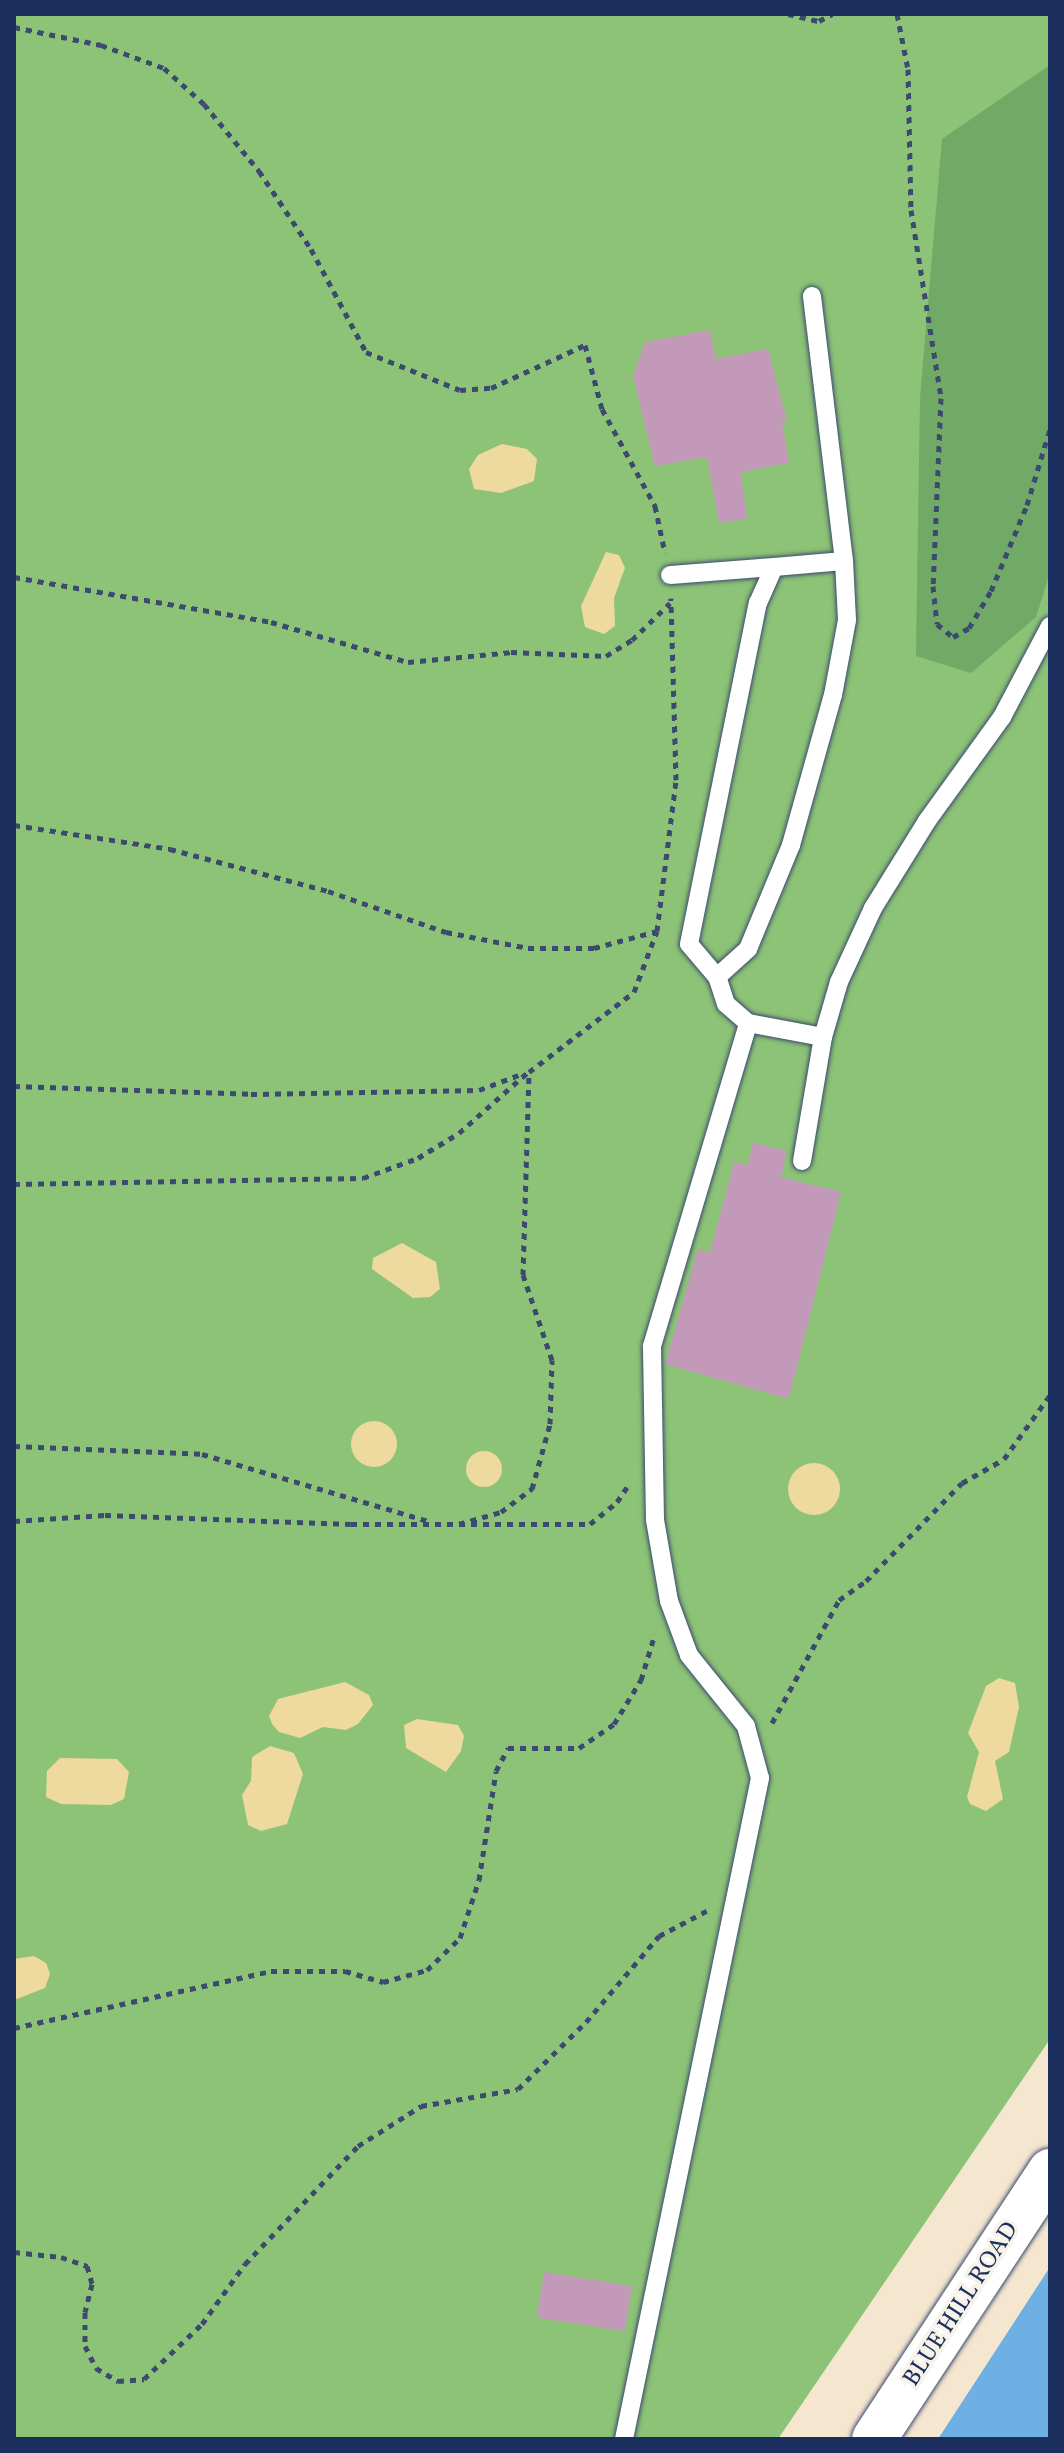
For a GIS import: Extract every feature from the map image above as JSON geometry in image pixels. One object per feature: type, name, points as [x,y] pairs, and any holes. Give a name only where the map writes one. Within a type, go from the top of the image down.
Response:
[{"type":"street","name":"BLUE HILL ROAD","points":[[874,2439],[1050,2171]]},
{"type":"lane","points":[[717,977],[748,949],[791,845],[833,695],[847,620],[844,561],[812,296]]},
{"type":"lane","points":[[670,575],[844,561]]},
{"type":"lane","points":[[774,567],[758,603],[689,944],[717,977],[726,1004],[748,1023],[823,1037]]},
{"type":"lane","points":[[802,1161],[823,1037],[839,982],[873,908],[1002,717],[1050,626]]},
{"type":"lane","points":[[624,2439],[760,1778],[746,1726],[689,1655],[669,1601],[655,1520],[651,1439],[652,1346],[748,1023]]},
{"type":"path","points":[[788,14],[819,21],[832,14]]},
{"type":"path","points":[[897,14],[910,85],[911,210],[941,398],[932,537],[937,624],[953,637],[969,628],[991,591],[1027,505],[1050,429]]},
{"type":"path","points":[[14,27],[101,45],[164,68],[204,104],[259,171],[311,249],[366,352],[460,390],[491,388],[585,345],[602,409],[655,506],[670,575],[676,780],[657,931],[634,992],[529,1072],[459,1133],[418,1158],[363,1178],[14,1184]]},
{"type":"path","points":[[14,577],[271,622],[408,662],[511,652],[606,656],[632,640],[671,602]]},
{"type":"path","points":[[14,825],[170,849],[328,891],[446,932],[528,948],[594,948],[657,931]]},
{"type":"path","points":[[14,1086],[251,1094],[479,1090],[529,1072]]},
{"type":"path","points":[[459,1524],[501,1512],[532,1489],[550,1424],[552,1360],[523,1275],[529,1072]]},
{"type":"path","points":[[757,1767],[768,1731],[839,1600],[866,1581],[962,1483],[1004,1459],[1050,1395]]},
{"type":"path","points":[[14,1446],[202,1454],[440,1524]]},
{"type":"path","points":[[14,1521],[105,1515],[440,1524],[590,1524],[617,1502],[637,1471]]},
{"type":"path","points":[[14,2028],[271,1971],[345,1971],[383,1982],[427,1970],[460,1938],[479,1880],[496,1771],[508,1748],[579,1748],[614,1724],[641,1680],[659,1619]]},
{"type":"path","points":[[14,2252],[61,2257],[87,2266],[92,2284],[85,2312],[85,2346],[96,2368],[118,2381],[144,2379],[202,2324],[245,2264],[358,2146],[421,2106],[518,2089],[586,2022],[659,1936],[714,1907]]},
{"type":"green space","points":[[14,14],[1050,14],[1050,2039],[778,2439],[14,2439]]},
{"type":"green space","points":[[1050,65],[1050,573],[1036,617],[971,673],[916,656],[920,398],[942,139]]},
{"type":"sand","points":[[502,444],[527,449],[537,459],[534,481],[501,493],[474,489],[469,469],[478,455]]},
{"type":"sand","points":[[606,552],[619,555],[625,568],[614,598],[615,626],[604,634],[585,627],[581,606]]},
{"type":"sand","points":[[402,1243],[436,1262],[440,1289],[430,1297],[413,1298],[372,1269],[373,1258]]},
{"type":"sand","points":[[374,1421],[390,1428],[397,1444],[390,1460],[374,1467],[358,1460],[351,1444],[358,1428]]},
{"type":"sand","points":[[484,1451],[496,1457],[502,1469],[496,1481],[484,1487],[472,1481],[466,1469],[472,1457]]},
{"type":"sand","points":[[814,1463],[832,1471],[840,1489],[832,1507],[814,1515],[796,1507],[788,1489],[796,1471]]},
{"type":"sand","points":[[999,1678],[1015,1683],[1019,1707],[1009,1752],[995,1761],[1003,1799],[986,1811],[970,1804],[967,1797],[979,1752],[968,1733],[986,1686]]},
{"type":"sand","points":[[345,1682],[369,1695],[373,1705],[358,1724],[346,1730],[323,1727],[300,1738],[279,1732],[272,1724],[269,1716],[278,1699]]},
{"type":"sand","points":[[417,1719],[458,1725],[464,1736],[461,1751],[446,1772],[406,1748],[404,1725]]},
{"type":"sand","points":[[270,1746],[294,1753],[303,1774],[287,1824],[261,1831],[248,1825],[242,1795],[251,1781],[252,1757]]},
{"type":"sand","points":[[60,1758],[117,1759],[129,1772],[124,1799],[111,1805],[61,1804],[46,1797],[47,1771]]},
{"type":"sand","points":[[34,1956],[46,1963],[50,1974],[45,1988],[14,2000],[14,1959]]},
{"type":"water","points":[[1050,2267],[1050,2439],[938,2439]]},
{"type":"building","points":[[710,330],[716,359],[768,349],[787,421],[782,421],[789,463],[741,472],[747,519],[719,523],[707,457],[655,466],[633,376],[645,342]]},
{"type":"building","points":[[753,1142],[787,1151],[781,1177],[841,1192],[789,1399],[665,1364],[698,1249],[710,1253],[734,1162],[748,1165]]},
{"type":"building","points":[[544,2272],[632,2286],[625,2331],[537,2317]]}]
